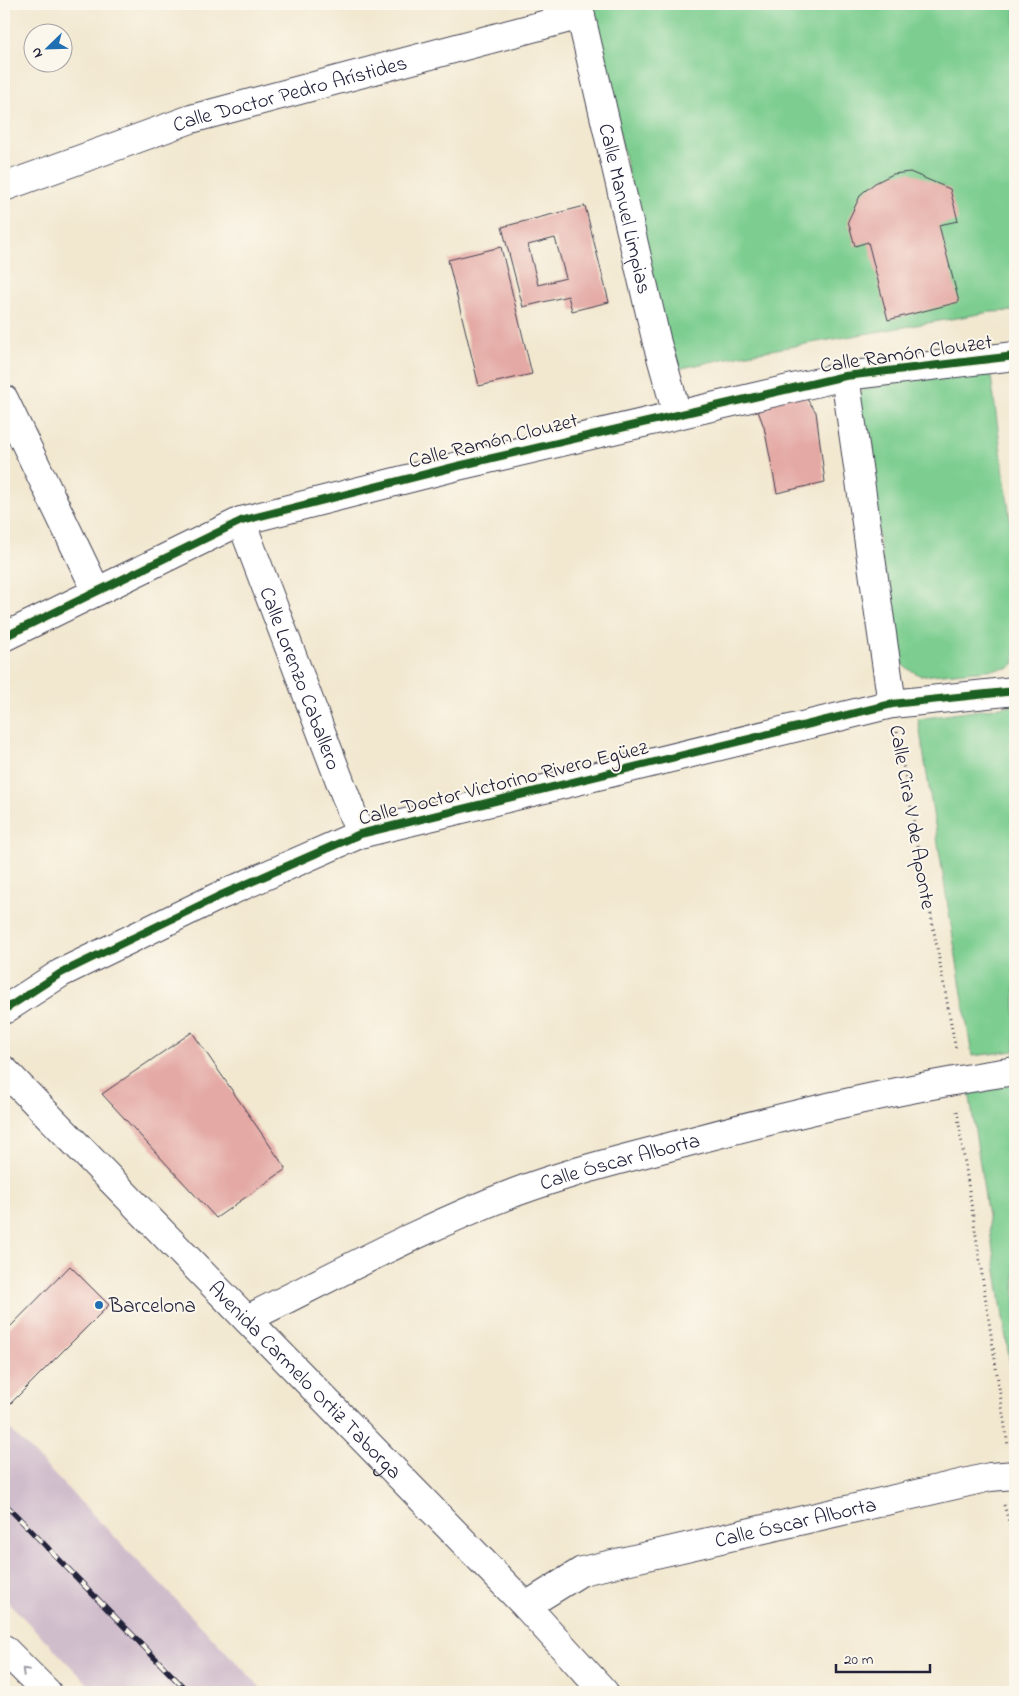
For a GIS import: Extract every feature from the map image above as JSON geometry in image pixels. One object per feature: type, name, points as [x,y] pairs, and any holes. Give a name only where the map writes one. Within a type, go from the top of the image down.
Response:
[{"type":"street","name":"Calle Doctor Pedro Arístides","points":[[4,187],[191,118],[579,9]]},
{"type":"street","name":"Calle Manuel Limpias","points":[[579,9],[657,343],[677,414]]},
{"type":"street","name":"Calle Ramón Clouzet","points":[[4,636],[241,521],[677,414],[844,376],[1015,356]]},
{"type":"street","name":"Calle Cira V de Aponte","points":[[844,376],[892,704]]},
{"type":"street","points":[[4,399],[96,590]]},
{"type":"street","name":"Calle Lorenzo Caballero","points":[[241,521],[360,834]]},
{"type":"street","name":"Calle Doctor Victorino Rivero Egüez","points":[[4,1010],[61,973],[217,897],[360,834],[892,704],[1015,691]]},
{"type":"street","name":"Avenida Carmelo Ortiz Taborga","points":[[4,1070],[526,1606],[604,1692]]},
{"type":"street","name":"Calle Óscar Alborta","points":[[247,1319],[416,1235],[516,1192],[596,1166],[792,1114],[957,1080],[1015,1071]]},
{"type":"street","name":"Calle Óscar Alborta","points":[[526,1606],[582,1571],[1006,1476]]},
{"type":"street","points":[[4,1649],[47,1692]]},
{"type":"shaded area","points":[[4,1423],[265,1692],[96,1692],[4,1598]]},
{"type":"green space","points":[[590,4],[1015,4],[1015,311],[991,312],[742,355],[673,370]]},
{"type":"green space","points":[[985,366],[991,376],[1015,557],[1015,663],[1009,668],[921,676],[905,667],[896,655],[858,399],[863,388]]},
{"type":"green space","points":[[1015,705],[1015,1051],[972,1056],[918,719]]},
{"type":"green space","points":[[1015,1084],[1015,1397],[969,1091]]},
{"type":"building","points":[[910,172],[950,189],[958,221],[939,225],[959,302],[888,320],[868,242],[855,246],[848,221],[861,194],[875,183],[893,174]]},
{"type":"building","points":[[585,206],[609,302],[572,311],[568,296],[523,307],[502,227]],"holes":[[[555,238],[566,278],[538,285],[528,245]]]},
{"type":"building","points":[[501,247],[532,374],[479,386],[448,260]]},
{"type":"building","points":[[801,391],[816,412],[825,482],[777,493],[764,427],[755,403]]},
{"type":"building","points":[[192,1032],[286,1169],[216,1218],[102,1094]]},
{"type":"building","points":[[70,1266],[109,1305],[8,1406],[4,1401],[4,1333]]},
{"type":"railway","points":[[4,1503],[188,1692]]},
{"type":"cycle path","points":[[4,637],[241,521],[458,466],[845,376],[1015,356]]},
{"type":"cycle path","points":[[4,1010],[61,973],[217,897],[360,834],[892,704],[1015,691]]},
{"type":"place","name":"Barcelona","points":[[99,1305]]}]
